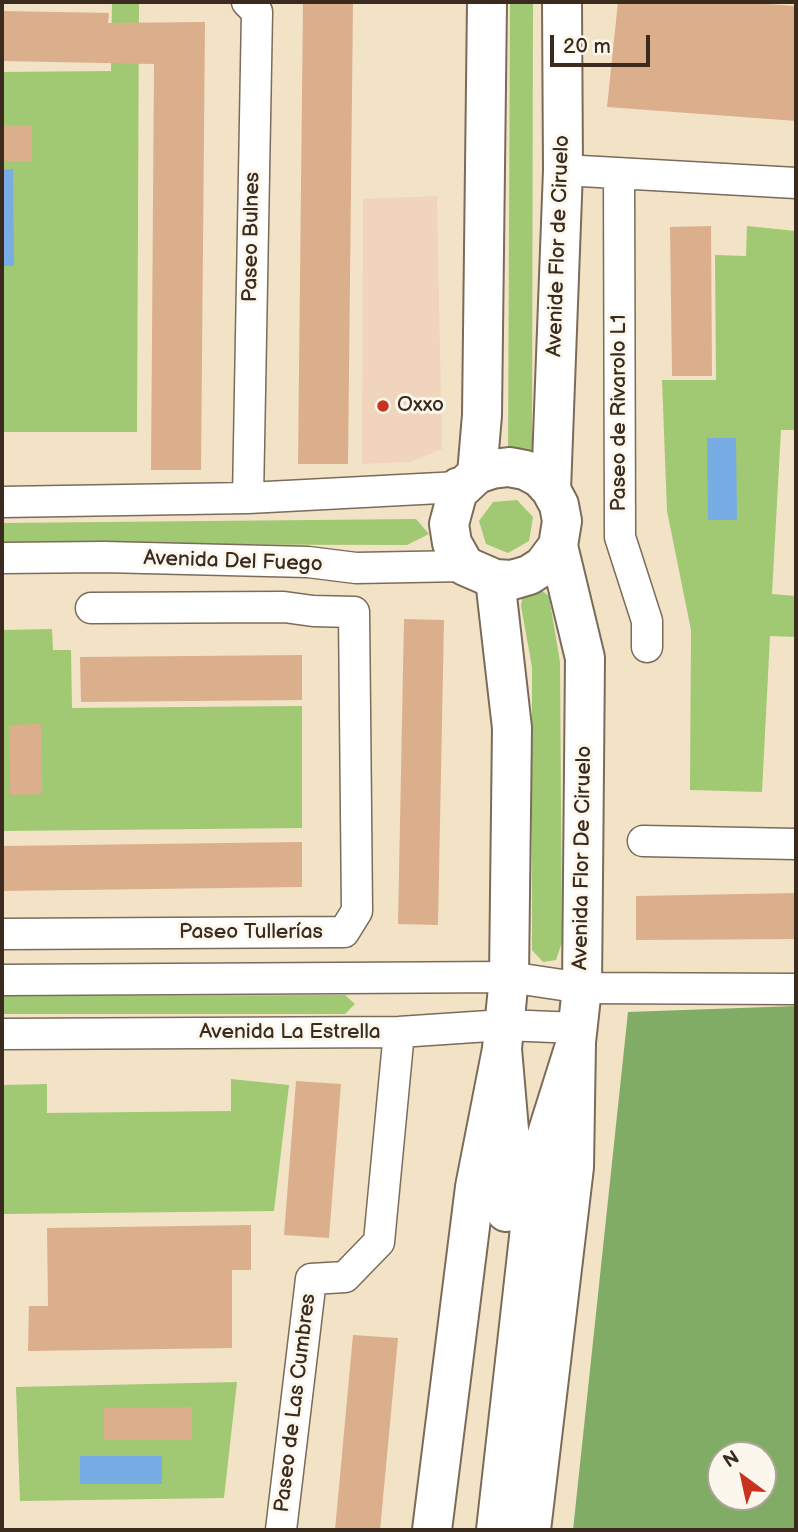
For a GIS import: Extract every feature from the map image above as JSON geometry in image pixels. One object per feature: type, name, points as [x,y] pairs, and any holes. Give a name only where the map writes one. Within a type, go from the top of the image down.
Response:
[{"type":"main road","points":[[432,1530],[475,1187],[503,1037],[509,977],[512,727],[480,573],[452,543],[449,524],[468,480],[482,415],[487,2]]},
{"type":"main road","name":"Avenide Flor de Ciruelo","points":[[551,490],[563,170],[562,2]]},
{"type":"main road","points":[[468,480],[492,469],[509,467],[525,471],[540,478],[551,490],[559,505],[562,521],[558,546],[543,566],[529,575],[512,580],[480,573]]},
{"type":"main road","name":"Avenida Flor De Ciruelo","points":[[524,1166],[577,1035],[582,988],[585,658],[558,546]]},
{"type":"main road","points":[[531,1530],[574,1167],[577,1035]]},
{"type":"main road","points":[[496,1530],[524,1166],[503,1037]]},
{"type":"main road","points":[[472,1530],[524,1166]]},
{"type":"street","name":"Paseo Bulnes","points":[[247,2],[257,12],[248,488]]},
{"type":"street","points":[[563,170],[796,183]]},
{"type":"street","name":"Paseo de Rivarolo L1","points":[[610,173],[620,537],[648,621],[647,647]]},
{"type":"street","points":[[2,502],[248,488],[468,480]]},
{"type":"street","name":"Avenida Del Fuego","points":[[2,558],[104,557],[308,562],[356,568],[480,573]]},
{"type":"street","points":[[91,608],[284,607],[313,611],[354,605],[356,568]]},
{"type":"street","name":"Paseo Tullerías","points":[[2,934],[344,932],[357,912],[354,605]]},
{"type":"street","points":[[643,841],[796,844]]},
{"type":"street","points":[[2,980],[509,977],[582,988],[796,989]]},
{"type":"street","name":"Avenida La Estrella","points":[[2,1034],[399,1032],[503,1037],[577,1035]]},
{"type":"street","name":"Paseo de Las Cumbres","points":[[281,1530],[311,1279],[345,1277],[379,1242],[399,1032]]},
{"type":"shaded area","points":[[437,196],[442,449],[410,462],[362,464],[363,199]]},
{"type":"green space","points":[[112,2],[139,2],[137,432],[2,432],[2,72],[111,71]]},
{"type":"green space","points":[[510,2],[533,2],[532,460],[508,455]]},
{"type":"green space","points":[[747,226],[796,231],[796,430],[781,430],[772,594],[796,596],[796,637],[770,636],[762,792],[690,790],[691,630],[667,511],[662,380],[716,380],[715,255],[746,256]]},
{"type":"green space","points":[[517,500],[533,517],[529,541],[508,553],[486,544],[479,521],[493,502]]},
{"type":"green space","points":[[416,519],[429,534],[407,545],[2,544],[2,523]]},
{"type":"green space","points":[[537,587],[549,596],[560,662],[562,942],[556,960],[543,962],[532,950],[532,667],[521,606],[523,594]]},
{"type":"green space","points":[[52,629],[53,650],[71,650],[72,708],[302,706],[302,828],[2,831],[2,630]]},
{"type":"green space","points":[[345,995],[355,1004],[345,1014],[2,1014],[2,996]]},
{"type":"green space","points":[[796,1006],[796,1530],[573,1530],[628,1012]]},
{"type":"green space","points":[[231,1079],[289,1085],[274,1211],[4,1214],[3,1085],[47,1084],[47,1113],[231,1111]]},
{"type":"green space","points":[[237,1382],[224,1498],[20,1501],[16,1387]]},
{"type":"water","points":[[13,169],[14,266],[2,266],[2,170]]},
{"type":"water","points":[[707,438],[736,438],[737,520],[708,520]]},
{"type":"water","points":[[80,1456],[162,1456],[162,1484],[80,1484]]},
{"type":"building","points":[[303,2],[353,2],[348,464],[298,464]]},
{"type":"building","points":[[618,2],[740,2],[796,6],[796,121],[607,107]]},
{"type":"building","points":[[2,11],[109,13],[108,23],[205,22],[201,470],[151,470],[154,64],[2,61]]},
{"type":"building","points":[[2,126],[32,126],[32,161],[2,161]]},
{"type":"building","points":[[711,226],[712,376],[672,376],[670,227]]},
{"type":"building","points":[[404,619],[444,620],[438,925],[398,924]]},
{"type":"building","points":[[302,655],[302,700],[81,702],[80,657]]},
{"type":"building","points":[[41,724],[42,794],[10,795],[9,725]]},
{"type":"building","points":[[302,842],[302,887],[2,891],[2,846]]},
{"type":"building","points":[[796,893],[796,939],[636,940],[636,896]]},
{"type":"building","points":[[296,1081],[341,1084],[329,1238],[284,1235]]},
{"type":"building","points":[[251,1225],[251,1270],[232,1270],[232,1348],[28,1351],[29,1306],[48,1306],[47,1228]]},
{"type":"building","points":[[353,1335],[398,1338],[380,1530],[335,1530]]},
{"type":"building","points":[[192,1407],[192,1440],[104,1440],[104,1408]]},
{"type":"place","name":"Oxxo","points":[[383,406]]}]
